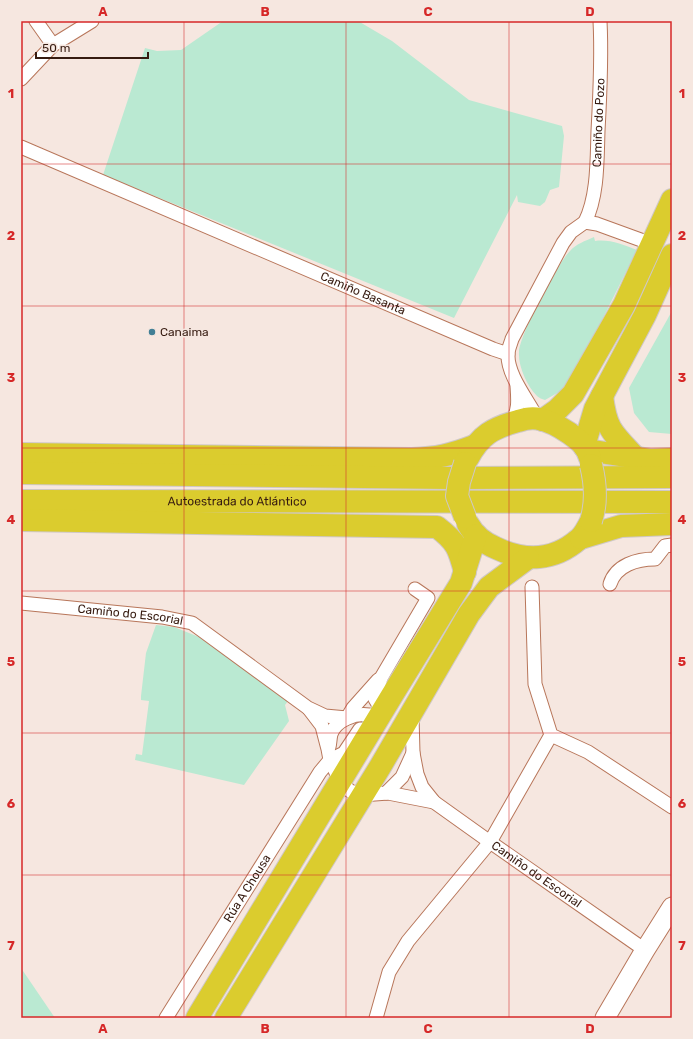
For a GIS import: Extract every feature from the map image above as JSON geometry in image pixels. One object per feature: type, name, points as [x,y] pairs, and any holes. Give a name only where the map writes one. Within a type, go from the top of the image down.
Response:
[{"type":"highway","points":[[540,419],[557,410],[573,394],[624,305],[672,200]]},
{"type":"highway","points":[[672,255],[645,315],[595,410],[588,454],[596,483],[595,508],[586,530],[557,553],[542,558],[528,558],[508,554],[486,544],[467,521],[457,496],[464,462],[485,434],[498,427],[524,419],[540,419],[558,426],[588,454],[635,457],[651,460],[672,459]]},
{"type":"highway","points":[[602,396],[605,416],[609,428],[617,439],[635,457]]},
{"type":"highway","points":[[21,454],[436,458],[454,454],[464,462]]},
{"type":"highway","name":"Autoestrada do Atlántico","points":[[21,473],[464,462],[672,477]]},
{"type":"highway","name":"Autoestrada do Atlántico","points":[[21,501],[467,521]]},
{"type":"highway","points":[[21,520],[437,527],[467,521],[672,502]]},
{"type":"highway","points":[[196,1018],[340,781],[384,700],[461,583],[465,572],[467,521]]},
{"type":"highway","points":[[586,530],[621,526],[672,524]]},
{"type":"highway","points":[[437,527],[449,536],[458,548],[465,572]]},
{"type":"highway","points":[[226,1018],[412,712],[469,614],[489,586],[528,558]]},
{"type":"street","points":[[36,21],[53,45]]},
{"type":"street","points":[[21,78],[53,45],[92,21]]},
{"type":"street","name":"Camiño do Pozo","points":[[585,222],[590,212],[597,158],[602,56],[600,21]]},
{"type":"street","name":"Camiño Basanta","points":[[21,147],[493,349],[508,354]]},
{"type":"street","points":[[540,419],[516,382],[510,368],[508,354],[512,339],[563,243],[571,232],[585,222],[597,224],[641,240]]},
{"type":"street","points":[[512,423],[517,412],[518,403],[516,382]]},
{"type":"street","points":[[610,584],[612,576],[628,564],[636,560],[655,559],[665,546],[672,544]]},
{"type":"street","points":[[532,587],[535,684],[551,735],[588,752],[672,807]]},
{"type":"street","points":[[384,700],[375,699],[381,678],[428,598],[415,589]]},
{"type":"street","name":"Camiño do Escorial","points":[[21,603],[162,617],[192,624],[308,708]]},
{"type":"street","points":[[329,755],[332,733],[338,724],[347,718],[353,708],[370,688],[381,678]]},
{"type":"street","points":[[329,755],[344,753],[369,715],[384,700]]},
{"type":"street","points":[[308,708],[325,716],[347,718],[369,715]]},
{"type":"street","points":[[308,708],[322,726],[329,755],[340,781],[350,791],[362,795],[386,793],[434,802]]},
{"type":"street","points":[[376,1018],[389,972],[408,941],[490,842],[434,802],[422,787],[417,774],[413,753],[412,712]]},
{"type":"street","name":"Camiño do Escorial","points":[[551,735],[490,842],[645,950]]},
{"type":"street","points":[[386,793],[402,777],[413,753]]},
{"type":"street","name":"Rúa A Chousa","points":[[166,1018],[320,772],[329,755]]},
{"type":"street","points":[[605,1018],[672,907]]},
{"type":"green space","points":[[223,21],[358,21],[392,41],[469,100],[562,126],[564,136],[559,187],[550,190],[545,202],[540,206],[518,202],[517,195],[454,318],[103,175],[145,48],[157,51],[181,50]]},
{"type":"green space","points":[[594,237],[595,241],[622,244],[637,250],[589,346],[569,381],[559,392],[545,400],[533,392],[524,376],[519,358],[521,343],[532,316],[548,284],[564,258],[575,246]]},
{"type":"green space","points":[[672,311],[672,434],[649,432],[634,413],[629,388]]},
{"type":"green space","points":[[156,625],[174,627],[199,637],[288,701],[285,705],[289,721],[244,785],[135,760],[136,754],[142,755],[149,701],[141,700],[141,696],[146,653]]},
{"type":"green space","points":[[21,968],[55,1018],[21,1018]]},
{"type":"place","name":"Canaima","points":[[152,332]]}]
